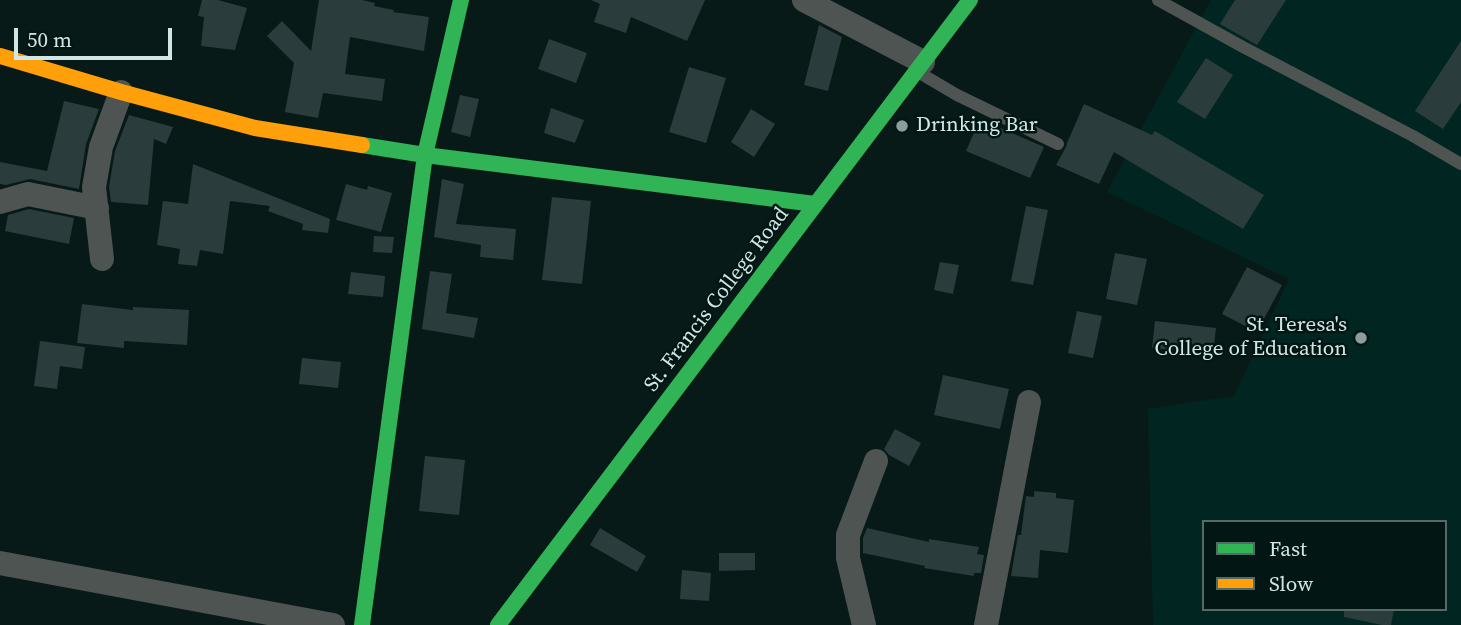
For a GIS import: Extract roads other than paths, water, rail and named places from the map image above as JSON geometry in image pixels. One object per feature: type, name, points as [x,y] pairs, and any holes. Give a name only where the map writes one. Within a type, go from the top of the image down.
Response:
[{"type":"street","points":[[362,625],[425,155],[461,0]]},
{"type":"street","points":[[804,0],[919,66]]},
{"type":"street","name":"St. Francis College Road","points":[[498,625],[970,0]]},
{"type":"street","points":[[0,55],[121,92],[255,128],[425,155],[814,204]]},
{"type":"street","points":[[102,259],[94,187],[101,147],[121,92]]},
{"type":"street","points":[[0,202],[28,194],[97,208]]},
{"type":"street","points":[[986,625],[1029,402]]},
{"type":"street","points":[[864,625],[848,558],[848,535],[876,461]]},
{"type":"street","points":[[0,563],[333,625]]},
{"type":"lane","points":[[1158,0],[1461,164]]},
{"type":"lane","points":[[919,66],[957,95],[1058,144]]},
{"type":"place","name":"Drinking Bar","points":[[902,126]]},
{"type":"place","name":"St. Teresa's College of Education","points":[[1361,338]]}]
